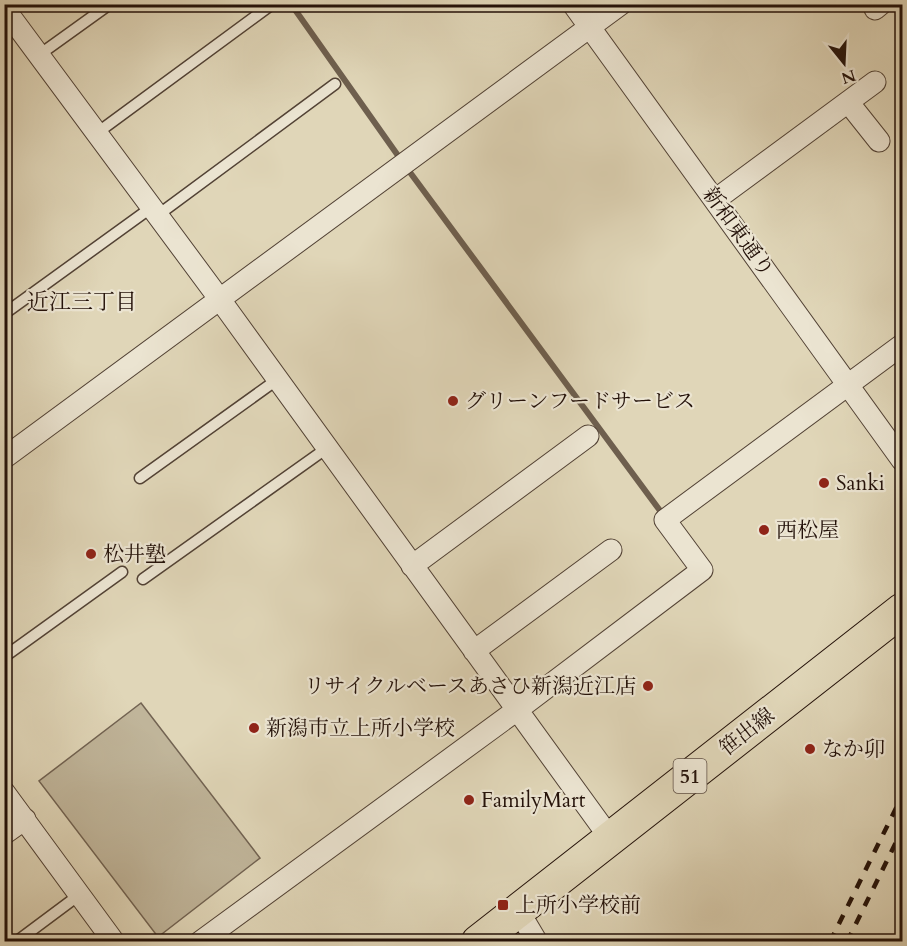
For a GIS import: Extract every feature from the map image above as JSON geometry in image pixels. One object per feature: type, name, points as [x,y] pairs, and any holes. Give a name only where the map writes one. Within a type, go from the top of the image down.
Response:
[{"type":"main road","name":"笹出線","points":[[478,942],[903,610]]},
{"type":"street","name":"新和東通り","points":[[573,4],[903,460]]},
{"type":"street","points":[[4,458],[621,4]]},
{"type":"street","points":[[4,8],[221,300],[610,838]]},
{"type":"street","points":[[715,200],[875,82]]},
{"type":"street","points":[[848,102],[879,141]]},
{"type":"street","points":[[200,942],[517,711],[702,570],[665,520],[903,345]]},
{"type":"street","points":[[412,566],[588,436]]},
{"type":"street","points":[[474,651],[611,550]]},
{"type":"street","points":[[4,792],[114,942]]},
{"type":"street","points":[[4,834],[25,819]]},
{"type":"street","points":[[518,910],[537,942]]},
{"type":"lane","points":[[39,55],[110,4]]},
{"type":"lane","points":[[97,134],[271,5]]},
{"type":"lane","points":[[4,314],[335,84]]},
{"type":"lane","points":[[140,478],[278,379]]},
{"type":"lane","points":[[143,579],[327,447]]},
{"type":"lane","points":[[4,657],[122,572]]},
{"type":"lane","points":[[16,942],[80,895]]},
{"type":"shaded area","points":[[141,703],[260,858],[158,937],[39,781]]},
{"type":"waterway","points":[[291,4],[399,157]]},
{"type":"waterway","points":[[409,171],[661,512]]},
{"type":"railway","points":[[830,942],[902,796]]},
{"type":"railway","points":[[847,942],[902,830]]},
{"type":"place","name":"グリーンフードサービス","points":[[453,401]]},
{"type":"place","name":"Sanki","points":[[824,483]]},
{"type":"place","name":"西松屋","points":[[764,530]]},
{"type":"place","name":"松井塾","points":[[91,554]]},
{"type":"place","name":"リサイクルベースあさひ新潟近江店","points":[[648,686]]},
{"type":"place","name":"新潟市立上所小学校","points":[[254,728]]},
{"type":"place","name":"なか卯","points":[[810,749]]},
{"type":"place","name":"FamilyMart","points":[[469,800]]},
{"type":"place","name":"上所小学校前","points":[[503,905]]},
{"type":"district","name":"近江三丁目","points":[[82,302]]}]
